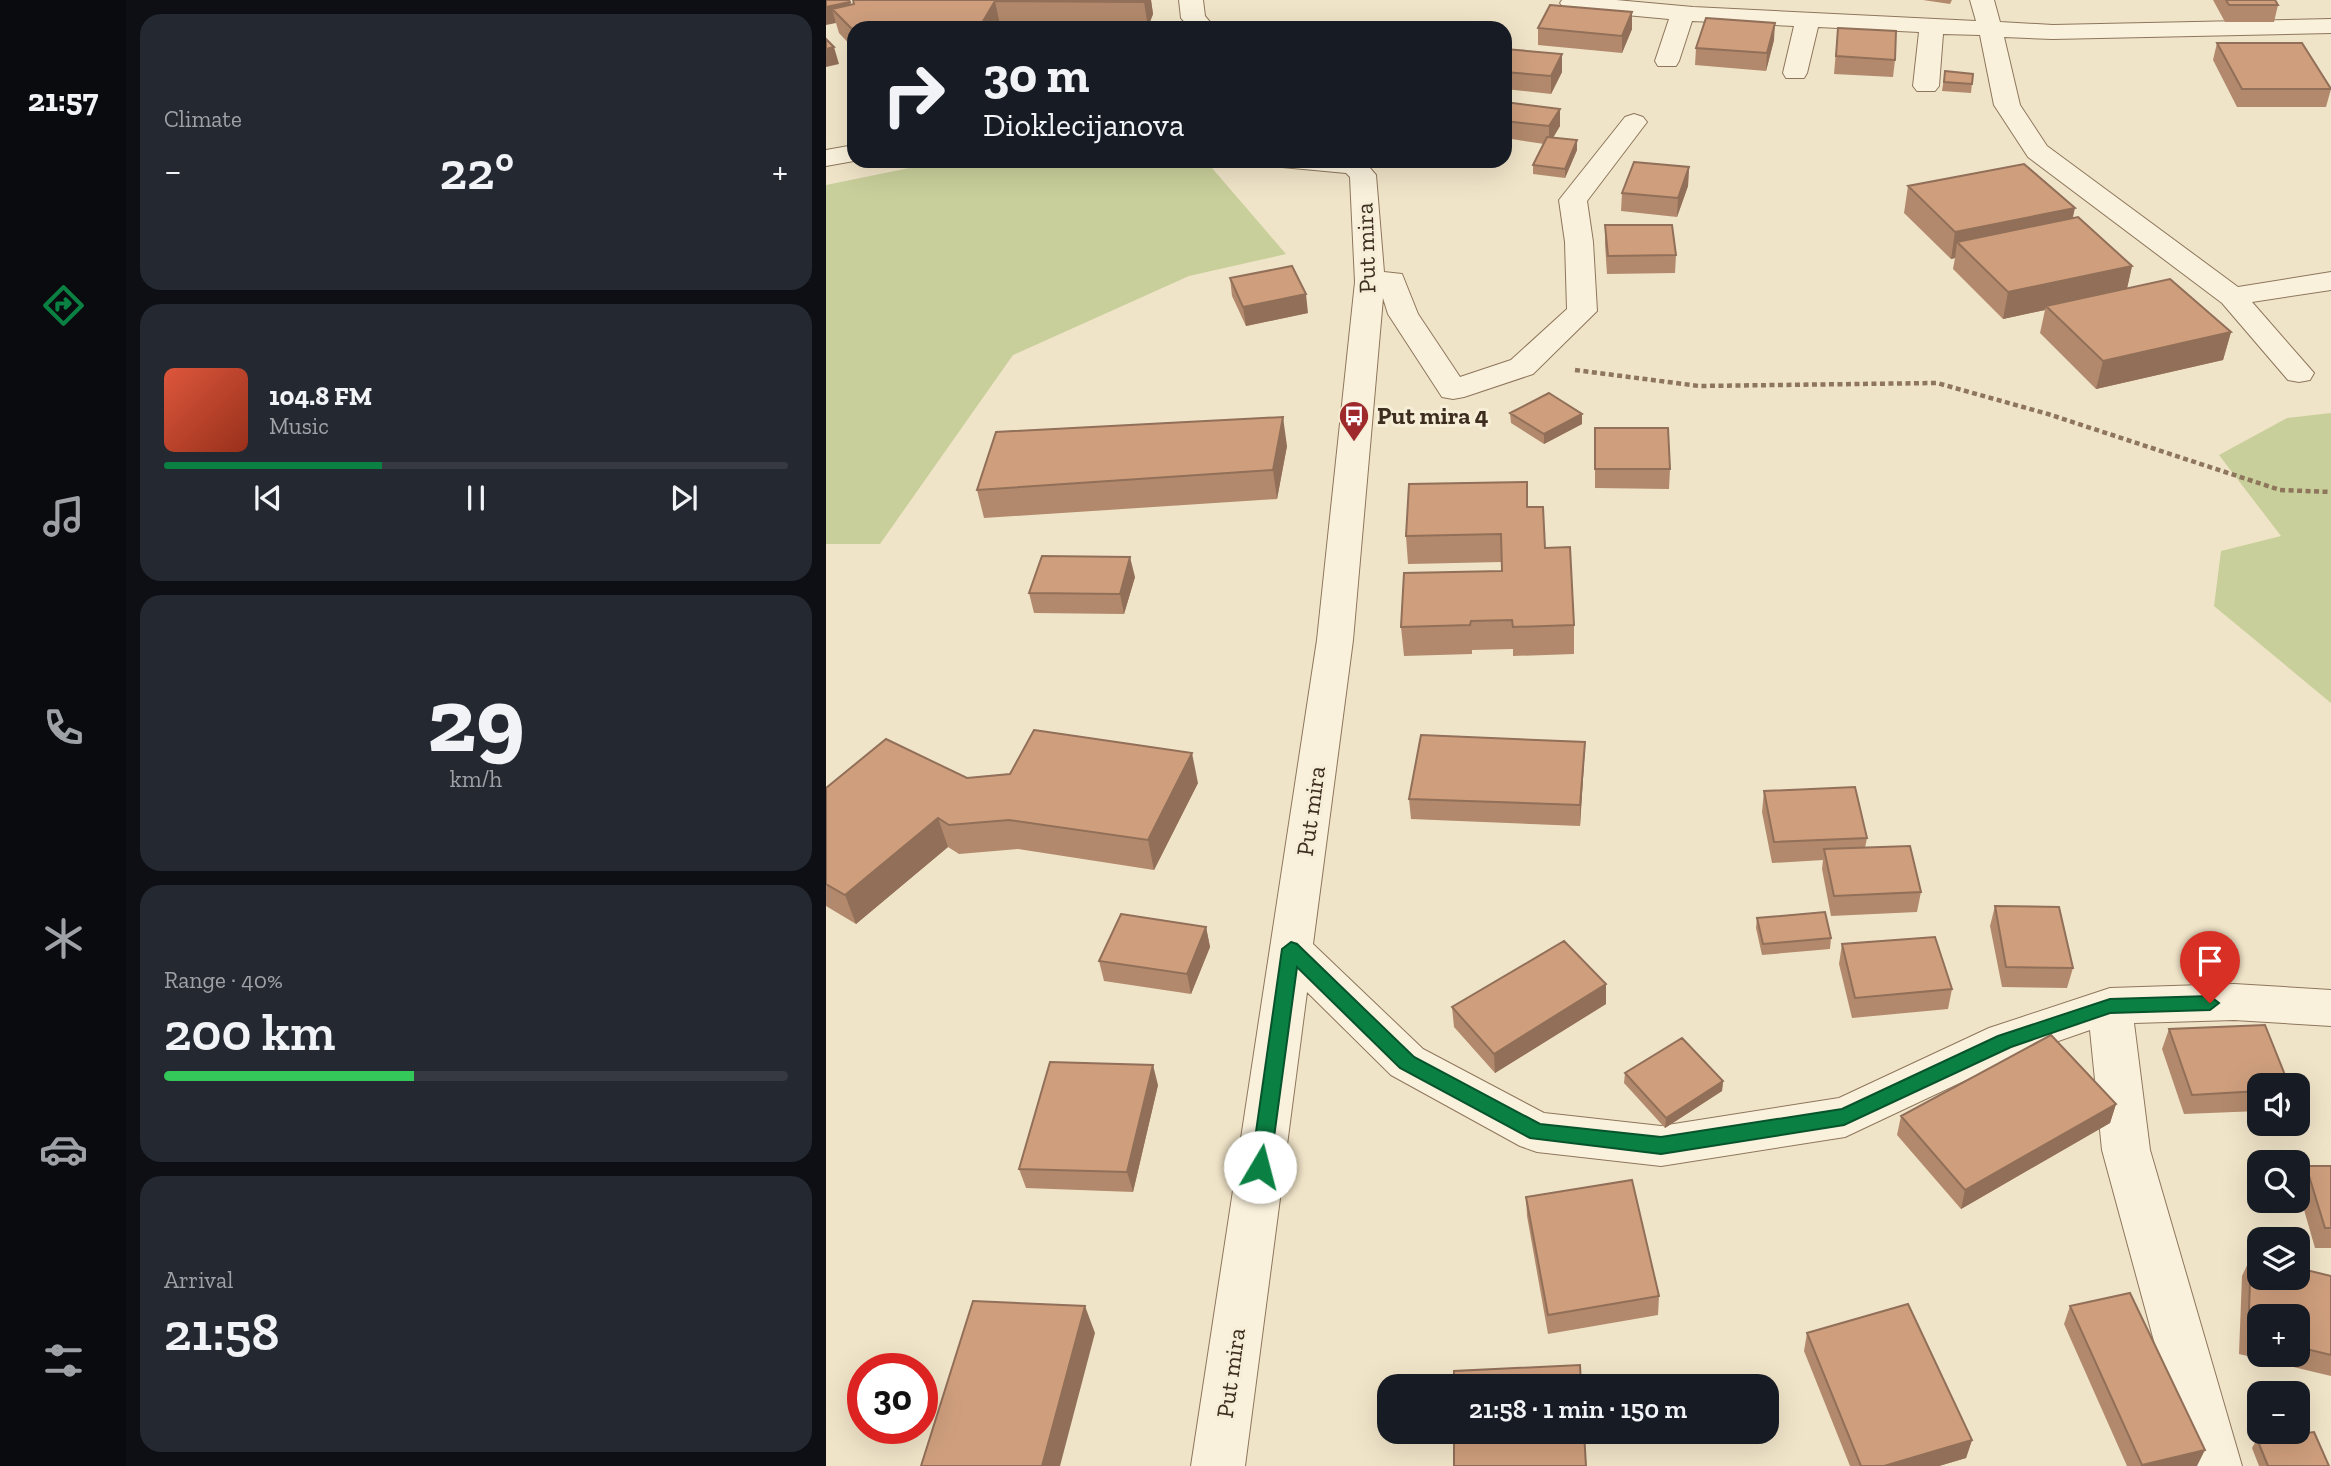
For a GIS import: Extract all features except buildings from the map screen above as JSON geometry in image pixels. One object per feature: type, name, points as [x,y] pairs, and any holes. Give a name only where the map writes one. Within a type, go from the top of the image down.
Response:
[{"type":"street","points":[[1191,0],[1193,18],[1196,21]]},
{"type":"street","points":[[1982,0],[2007,105],[2038,152],[2098,194],[2232,297],[2299,373]]},
{"type":"street","points":[[1572,3],[1692,9],[1808,19],[1846,10],[1932,26],[2053,32],[2225,26],[2331,26]]},
{"type":"street","points":[[1667,61],[1692,9]]},
{"type":"street","points":[[1795,73],[1808,19]]},
{"type":"street","points":[[1926,86],[1932,26]]},
{"type":"street","points":[[1370,282],[1392,280],[1403,314],[1453,390],[1522,367],[1582,311],[1579,242],[1573,200],[1634,122]]},
{"type":"street","points":[[826,158],[847,154]]},
{"type":"street","name":"Put mira","points":[[1218,1466],[1335,640],[1370,282],[1363,175],[1355,168]]},
{"type":"street","points":[[2232,297],[2297,284],[2331,281]]},
{"type":"street","points":[[1291,949],[1407,1062],[1537,1132],[1661,1146],[1844,1117],[2005,1041],[2110,1006],[2234,1002],[2331,1008]]},
{"type":"street","points":[[2110,1006],[2126,1150],[2216,1466]]},
{"type":"path","points":[[1522,367],[1590,370],[1699,386],[1937,383],[2048,414],[2280,490],[2331,492]]},
{"type":"green space","points":[[909,168],[1212,168],[1286,254],[1189,276],[1013,355],[880,544],[826,544],[826,185]]},
{"type":"green space","points":[[2331,413],[2331,703],[2214,606],[2221,551],[2281,536],[2219,455],[2287,418]]},
{"type":"place","name":"Put mira 4","points":[[1354,443]]},
{"type":"route","points":[[1260,1167],[1291,949],[1407,1062],[1537,1132],[1661,1146],[1844,1117],[2005,1041],[2110,1006],[2210,1003]]}]
